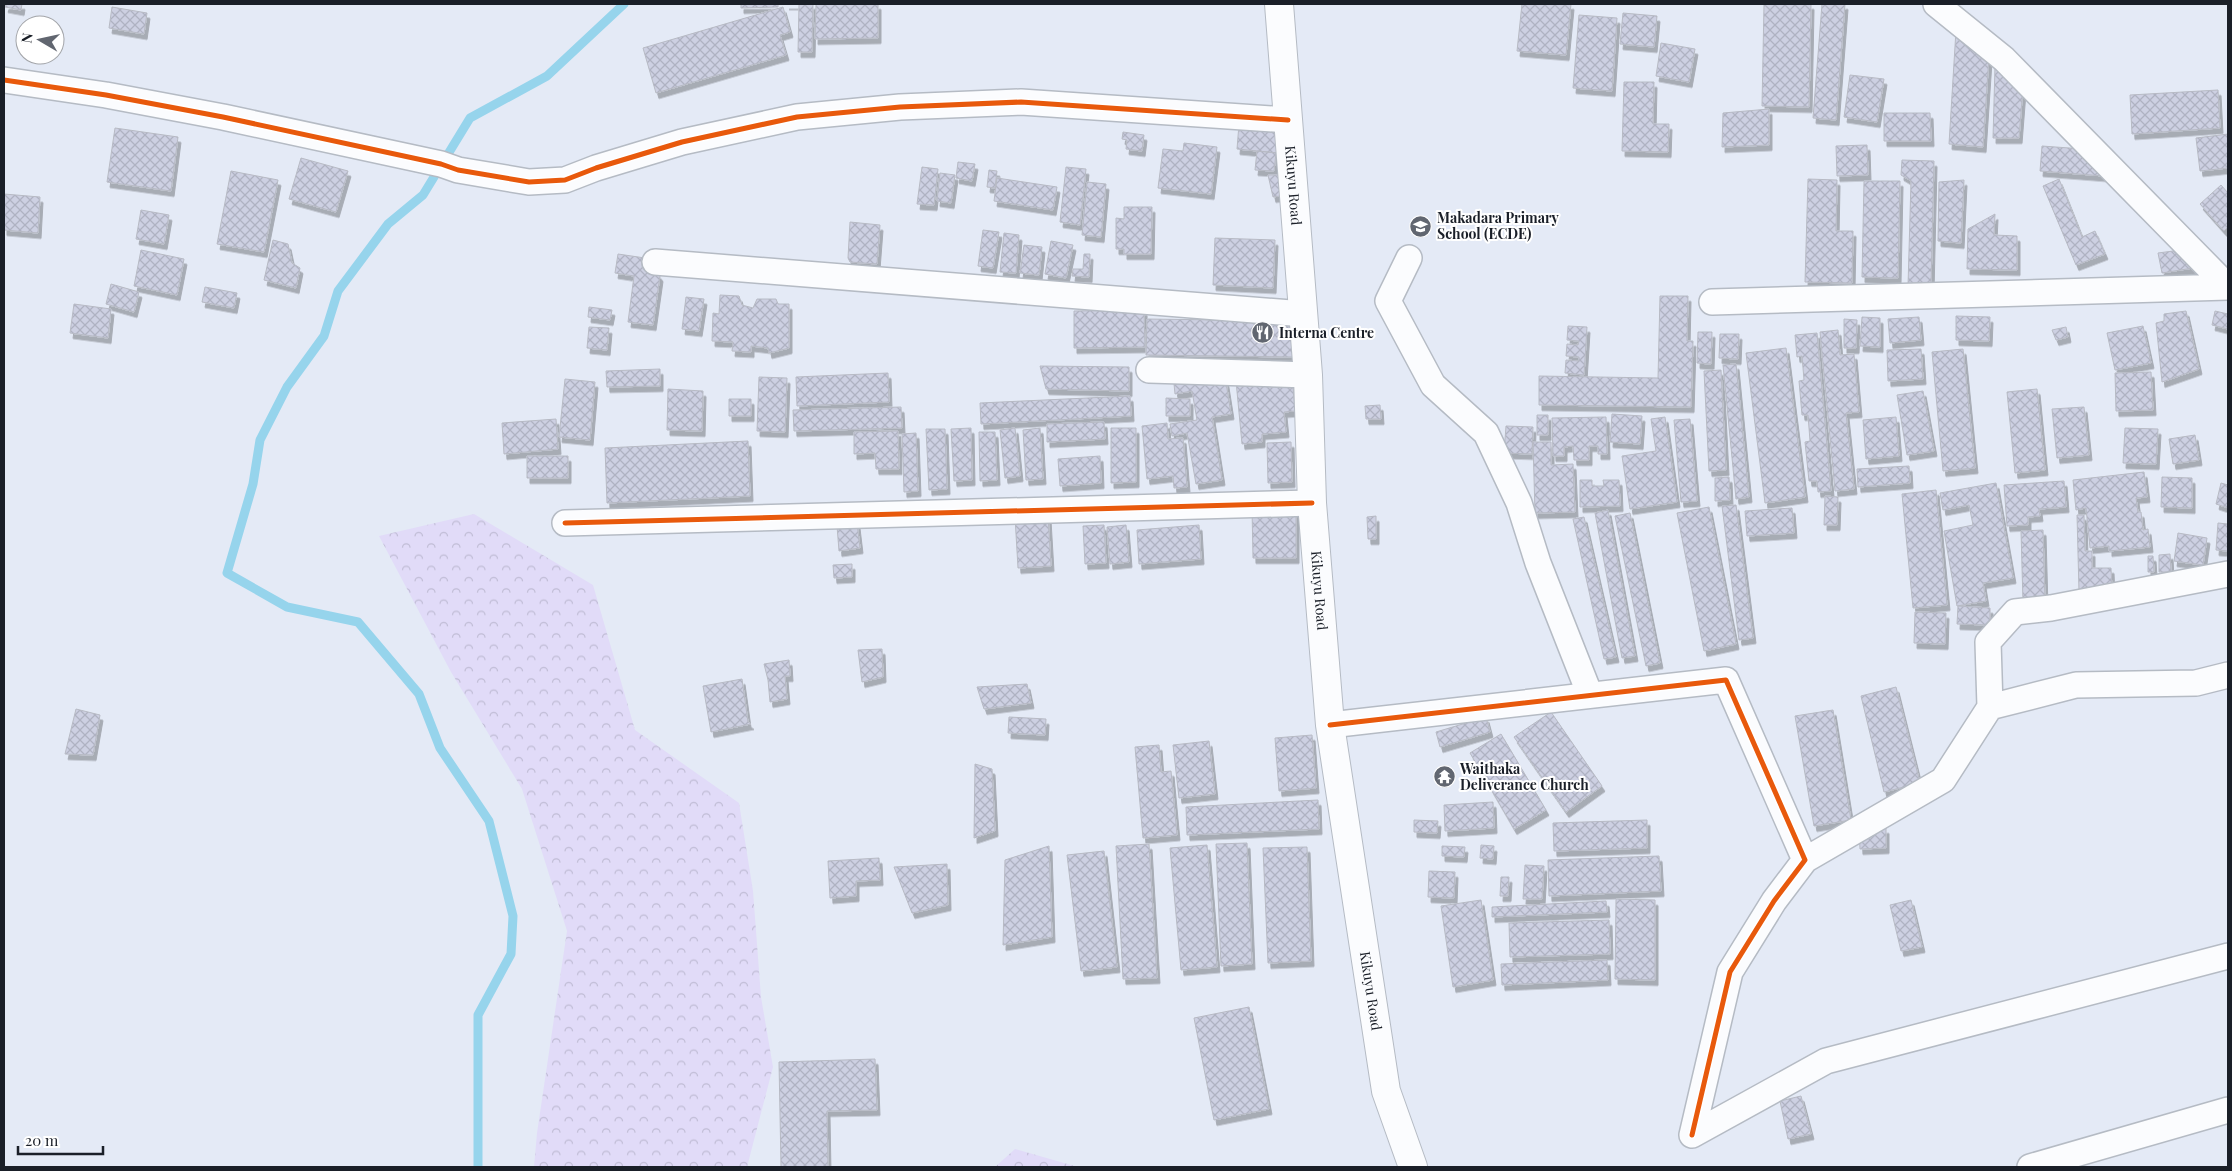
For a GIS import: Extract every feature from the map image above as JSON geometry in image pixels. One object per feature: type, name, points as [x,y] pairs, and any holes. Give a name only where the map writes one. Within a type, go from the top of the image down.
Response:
[{"type":"main road","name":"Kikuyu Road","points":[[1279,4],[1304,314],[1312,503],[1330,725],[1386,1091],[1413,1167]]},
{"type":"street","points":[[1936,4],[2004,59],[2228,287]]},
{"type":"street","points":[[4,80],[106,95],[203,113],[441,164],[458,170],[529,182],[565,180],[596,168],[682,142],[797,117],[900,107],[1021,102],[1288,120]]},
{"type":"street","points":[[1408,258],[1388,301],[1433,385],[1486,434],[1519,503],[1538,563],[1590,696]]},
{"type":"street","points":[[655,262],[1304,314]]},
{"type":"street","points":[[1712,302],[2228,287]]},
{"type":"street","points":[[1149,370],[1308,375]]},
{"type":"street","points":[[565,523],[1312,503]]},
{"type":"street","points":[[2228,574],[2051,608],[2014,612],[1988,642],[1990,707],[1943,780],[1805,860],[1774,901],[1730,972],[1692,1135],[1826,1061],[2228,956]]},
{"type":"street","points":[[1990,707],[2076,685],[2196,683],[2228,675]]},
{"type":"street","points":[[1330,725],[1726,680],[1805,860]]},
{"type":"street","points":[[2030,1167],[2228,1110]]},
{"type":"green space","points":[[474,514],[593,585],[635,730],[739,803],[753,891],[761,997],[773,1067],[747,1167],[534,1167],[537,1133],[567,931],[522,789],[451,672],[379,536]]},
{"type":"green space","points":[[1015,1149],[1078,1167],[995,1167]]},
{"type":"building","points":[[6,4],[22,4],[21,10],[5,7]]},
{"type":"building","points":[[741,4],[778,4],[778,7],[741,8]]},
{"type":"building","points":[[799,4],[813,4],[812,52],[798,52]]},
{"type":"building","points":[[816,4],[878,4],[878,38],[815,39]]},
{"type":"building","points":[[1522,4],[1571,4],[1566,55],[1517,51]]},
{"type":"building","points":[[1764,4],[1811,4],[1809,107],[1762,106]]},
{"type":"building","points":[[1822,4],[1845,4],[1836,120],[1813,118]]},
{"type":"building","points":[[112,7],[147,13],[144,34],[109,28]]},
{"type":"building","points":[[783,7],[790,32],[780,35],[786,55],[656,93],[643,48]]},
{"type":"building","points":[[1623,13],[1657,16],[1654,47],[1620,44]]},
{"type":"building","points":[[1579,15],[1617,18],[1612,91],[1573,88]]},
{"type":"building","points":[[1956,30],[1989,56],[1983,147],[1949,144]]},
{"type":"building","points":[[1661,43],[1695,49],[1689,82],[1656,76]]},
{"type":"building","points":[[1995,66],[2023,87],[2019,138],[1993,138]]},
{"type":"building","points":[[1850,75],[1884,79],[1877,122],[1844,117]]},
{"type":"building","points":[[1624,82],[1654,82],[1653,124],[1669,124],[1668,152],[1622,151]]},
{"type":"building","points":[[2218,90],[2220,128],[2132,134],[2130,95]]},
{"type":"building","points":[[1769,109],[1769,145],[1722,147],[1723,113]]},
{"type":"building","points":[[1884,113],[1930,113],[1931,141],[1884,141]]},
{"type":"building","points":[[1239,124],[1280,128],[1278,153],[1237,149]]},
{"type":"building","points":[[115,128],[178,137],[171,191],[107,182]]},
{"type":"building","points":[[1123,132],[1144,135],[1142,151],[1126,149],[1127,140],[1122,139]]},
{"type":"building","points":[[2228,134],[2228,168],[2200,171],[2196,138]]},
{"type":"building","points":[[1184,143],[1217,147],[1211,194],[1158,188],[1163,149],[1183,151]]},
{"type":"building","points":[[1867,145],[1868,175],[1837,176],[1836,146]]},
{"type":"building","points":[[2042,146],[2083,149],[2104,176],[2040,171]]},
{"type":"building","points":[[1257,151],[1276,153],[1274,171],[1255,170]]},
{"type":"building","points":[[301,158],[348,171],[336,212],[289,199]]},
{"type":"building","points":[[1902,160],[1934,161],[1931,286],[1908,286],[1911,181],[1901,175]]},
{"type":"building","points":[[958,162],[975,164],[972,181],[956,178]]},
{"type":"building","points":[[922,167],[938,169],[934,205],[917,204]]},
{"type":"building","points":[[1066,167],[1086,169],[1080,225],[1060,222]]},
{"type":"building","points":[[989,170],[997,171],[995,188],[987,187]]},
{"type":"building","points":[[231,171],[278,180],[264,252],[217,244]]},
{"type":"building","points":[[940,173],[955,175],[951,203],[937,201]]},
{"type":"building","points":[[1268,175],[1285,175],[1287,195],[1273,197]]},
{"type":"building","points":[[997,178],[1057,187],[1053,210],[994,201]]},
{"type":"building","points":[[1808,179],[1837,180],[1836,231],[1853,231],[1852,283],[1805,282]]},
{"type":"building","points":[[2059,179],[2082,237],[2095,231],[2105,254],[2076,265],[2043,186]]},
{"type":"building","points":[[1964,180],[1961,243],[1938,241],[1939,182]]},
{"type":"building","points":[[1864,181],[1900,181],[1898,278],[1862,277]]},
{"type":"building","points":[[1087,182],[1106,184],[1101,237],[1082,235]]},
{"type":"building","points":[[2221,185],[2228,193],[2228,227],[2224,231],[2200,204]]},
{"type":"building","points":[[4,194],[40,197],[38,233],[4,230]]},
{"type":"building","points":[[1124,207],[1152,207],[1151,254],[1124,254],[1124,249],[1116,249],[1116,218],[1124,219]]},
{"type":"building","points":[[141,210],[169,215],[164,244],[136,239]]},
{"type":"building","points":[[1995,214],[1994,235],[2017,236],[2017,270],[1967,269],[1968,229]]},
{"type":"building","points":[[850,222],[880,225],[877,264],[850,262],[848,258]]},
{"type":"building","points":[[983,230],[999,232],[993,268],[978,266]]},
{"type":"building","points":[[1004,233],[1019,235],[1016,273],[1000,272]]},
{"type":"building","points":[[1215,238],[1275,240],[1273,288],[1213,285]]},
{"type":"building","points":[[273,240],[288,244],[292,263],[300,268],[296,288],[264,280]]},
{"type":"building","points":[[1051,241],[1073,245],[1066,278],[1045,274]]},
{"type":"building","points":[[1024,245],[1042,247],[1039,275],[1020,273]]},
{"type":"building","points":[[141,250],[184,259],[177,295],[134,286]]},
{"type":"building","points":[[2173,251],[2193,268],[2162,273],[2158,253]]},
{"type":"building","points":[[618,254],[645,258],[660,276],[653,325],[628,322],[634,276],[615,273]]},
{"type":"building","points":[[1084,254],[1090,254],[1089,277],[1072,276],[1073,269],[1083,269]]},
{"type":"building","points":[[111,284],[139,292],[134,312],[106,304]]},
{"type":"building","points":[[205,287],[237,293],[234,308],[202,302]]},
{"type":"building","points":[[720,295],[739,296],[742,305],[753,308],[757,299],[776,299],[778,304],[789,304],[789,348],[769,353],[768,348],[751,346],[751,352],[732,351],[733,342],[712,341],[713,313],[719,314]]},
{"type":"building","points":[[1660,296],[1688,296],[1687,341],[1693,341],[1691,407],[1539,405],[1539,376],[1658,378]]},
{"type":"building","points":[[686,297],[704,299],[699,331],[682,329]]},
{"type":"building","points":[[74,304],[111,309],[108,338],[70,333]]},
{"type":"building","points":[[589,307],[612,310],[610,320],[588,317]]},
{"type":"building","points":[[1144,310],[1145,347],[1074,348],[1074,311]]},
{"type":"building","points":[[2186,311],[2199,369],[2162,382],[2156,323],[2164,321],[2164,314]]},
{"type":"building","points":[[2215,311],[2228,314],[2228,329],[2212,325]]},
{"type":"building","points":[[1956,316],[1990,317],[1989,341],[1956,340]]},
{"type":"building","points":[[1862,317],[1880,318],[1880,347],[1860,346]]},
{"type":"building","points":[[1919,317],[1921,340],[1890,343],[1888,319]]},
{"type":"building","points":[[1147,319],[1295,321],[1294,357],[1146,355]]},
{"type":"building","points":[[1844,319],[1857,320],[1856,348],[1844,348]]},
{"type":"building","points":[[1568,326],[1587,327],[1584,375],[1565,373],[1566,360],[1579,361],[1579,357],[1566,356],[1567,344],[1578,345],[1579,341],[1567,340]]},
{"type":"building","points":[[2143,326],[2151,363],[2115,370],[2107,333]]},
{"type":"building","points":[[589,327],[609,328],[607,350],[587,348]]},
{"type":"building","points":[[2066,327],[2068,337],[2056,340],[2052,330]]},
{"type":"building","points":[[1838,330],[1840,355],[1854,354],[1859,412],[1846,413],[1854,489],[1835,491],[1820,332]]},
{"type":"building","points":[[1698,332],[1712,332],[1711,364],[1697,363]]},
{"type":"building","points":[[1817,333],[1831,491],[1818,492],[1817,481],[1809,481],[1805,442],[1810,441],[1808,415],[1802,415],[1799,381],[1804,380],[1802,356],[1797,357],[1795,335]]},
{"type":"building","points":[[1720,334],[1739,334],[1738,359],[1719,358]]},
{"type":"building","points":[[1786,348],[1805,497],[1765,503],[1746,353]]},
{"type":"building","points":[[1921,349],[1923,379],[1888,381],[1887,350]]},
{"type":"building","points":[[1963,349],[1975,468],[1943,471],[1932,352]]},
{"type":"building","points":[[1736,364],[1749,497],[1736,499],[1723,365]]},
{"type":"building","points":[[1040,366],[1129,367],[1129,391],[1046,389]]},
{"type":"building","points":[[660,369],[660,386],[607,387],[606,371]]},
{"type":"building","points":[[1721,370],[1726,470],[1709,471],[1704,371]]},
{"type":"building","points":[[2151,372],[2153,410],[2116,411],[2115,373]]},
{"type":"building","points":[[888,373],[889,402],[797,406],[796,377]]},
{"type":"building","points":[[1225,376],[1231,414],[1212,417],[1222,480],[1196,484],[1187,433],[1172,436],[1170,424],[1197,420],[1192,391],[1175,394],[1174,384]]},
{"type":"building","points":[[1292,376],[1295,411],[1284,412],[1286,432],[1262,434],[1262,442],[1242,444],[1236,381]]},
{"type":"building","points":[[759,377],[787,378],[785,432],[757,431]]},
{"type":"building","points":[[565,379],[595,382],[590,440],[559,437]]},
{"type":"building","points":[[668,389],[703,391],[702,431],[667,430]]},
{"type":"building","points":[[2037,389],[2045,470],[2015,473],[2007,392]]},
{"type":"building","points":[[1923,391],[1934,451],[1907,455],[1897,395]]},
{"type":"building","points":[[1130,396],[1131,416],[981,424],[980,403]]},
{"type":"building","points":[[1166,398],[1190,399],[1190,416],[1166,416]]},
{"type":"building","points":[[729,399],[751,399],[751,416],[729,416]]},
{"type":"building","points":[[1380,405],[1381,419],[1366,419],[1365,406]]},
{"type":"building","points":[[901,407],[902,428],[794,431],[793,410]]},
{"type":"building","points":[[2084,407],[2089,455],[2057,458],[2052,409]]},
{"type":"building","points":[[1612,414],[1642,416],[1640,444],[1610,442]]},
{"type":"building","points":[[1537,415],[1548,415],[1548,435],[1537,435]]},
{"type":"building","points":[[1606,417],[1607,454],[1598,454],[1598,446],[1589,446],[1589,460],[1574,460],[1573,446],[1564,447],[1564,456],[1553,456],[1552,418]]},
{"type":"building","points":[[1665,417],[1677,502],[1630,509],[1622,456],[1656,451],[1651,419]]},
{"type":"building","points":[[1896,417],[1899,456],[1866,459],[1863,420]]},
{"type":"building","points":[[556,419],[558,449],[504,454],[502,423]]},
{"type":"building","points":[[1690,419],[1697,501],[1681,502],[1674,420]]},
{"type":"building","points":[[1104,422],[1105,439],[1047,442],[1047,424]]},
{"type":"building","points":[[1167,423],[1168,439],[1183,438],[1187,487],[1174,488],[1173,476],[1147,479],[1142,426]]},
{"type":"building","points":[[1506,426],[1533,427],[1532,454],[1504,453]]},
{"type":"building","points":[[971,428],[972,480],[954,481],[951,429]]},
{"type":"building","points":[[1015,428],[1020,476],[1005,478],[1000,430]]},
{"type":"building","points":[[1040,428],[1043,479],[1026,480],[1023,430]]},
{"type":"building","points":[[1111,428],[1136,428],[1136,482],[1111,483]]},
{"type":"building","points":[[2125,428],[2158,429],[2156,464],[2123,463]]},
{"type":"building","points":[[926,429],[945,429],[947,489],[929,490]]},
{"type":"building","points":[[898,431],[899,469],[876,469],[875,453],[854,454],[854,432]]},
{"type":"building","points":[[979,432],[995,432],[997,480],[980,481]]},
{"type":"building","points":[[916,433],[918,491],[904,492],[902,434]]},
{"type":"building","points":[[2195,435],[2199,460],[2173,464],[2169,439]]},
{"type":"building","points":[[748,441],[750,496],[607,503],[605,448]]},
{"type":"building","points":[[1291,442],[1292,482],[1268,483],[1267,443]]},
{"type":"building","points":[[1533,442],[1551,442],[1551,465],[1573,464],[1575,512],[1535,513]]},
{"type":"building","points":[[527,456],[568,456],[568,478],[527,478]]},
{"type":"building","points":[[1100,456],[1101,483],[1060,486],[1058,459]]},
{"type":"building","points":[[1909,466],[1910,483],[1858,487],[1857,469]]},
{"type":"building","points":[[2144,472],[2147,497],[2136,498],[2138,512],[2141,512],[2143,530],[2148,529],[2150,547],[2109,551],[2109,546],[2090,548],[2086,508],[2076,510],[2073,480]]},
{"type":"building","points":[[1729,477],[1730,500],[1715,501],[1715,478]]},
{"type":"building","points":[[2162,477],[2192,478],[2192,508],[2161,507]]},
{"type":"building","points":[[1580,480],[1592,480],[1592,486],[1604,486],[1603,480],[1619,480],[1620,506],[1580,507]]},
{"type":"building","points":[[2064,481],[2066,507],[2039,509],[2040,516],[2028,517],[2028,525],[2007,526],[2004,485]]},
{"type":"building","points":[[1996,483],[2013,578],[1983,583],[1986,601],[1957,606],[1944,531],[1973,525],[1969,505],[1943,510],[1940,493]]},
{"type":"building","points":[[2221,483],[2228,485],[2228,508],[2216,504]]},
{"type":"building","points":[[1936,490],[1947,605],[1913,608],[1902,494]]},
{"type":"building","points":[[1825,496],[1838,497],[1837,525],[1824,525]]},
{"type":"building","points":[[1736,505],[1753,638],[1739,640],[1722,506]]},
{"type":"building","points":[[1709,507],[1736,644],[1704,651],[1677,513]]},
{"type":"building","points":[[1792,508],[1794,533],[1747,536],[1745,511]]},
{"type":"building","points":[[1252,509],[1296,509],[1296,558],[1253,558]]},
{"type":"building","points":[[1608,510],[1635,656],[1622,658],[1595,513]]},
{"type":"building","points":[[1630,513],[1660,663],[1646,666],[1615,516]]},
{"type":"building","points":[[1048,515],[1051,566],[1018,568],[1015,517]]},
{"type":"building","points":[[2077,515],[2084,515],[2085,551],[2092,551],[2092,568],[2111,568],[2112,591],[2079,592]]},
{"type":"building","points":[[1376,516],[1376,539],[1368,539],[1367,517]]},
{"type":"building","points":[[1584,517],[1616,657],[1604,659],[1573,519]]},
{"type":"building","points":[[857,523],[860,548],[839,551],[837,526]]},
{"type":"building","points":[[2218,523],[2228,524],[2228,551],[2216,550]]},
{"type":"building","points":[[1104,525],[1106,563],[1085,564],[1083,526]]},
{"type":"building","points":[[1126,525],[1129,562],[1110,564],[1107,527]]},
{"type":"building","points":[[1199,525],[1201,559],[1139,564],[1137,530]]},
{"type":"building","points":[[2043,530],[2045,602],[2023,603],[2021,531]]},
{"type":"building","points":[[2178,533],[2207,538],[2203,565],[2174,561]]},
{"type":"building","points":[[2170,554],[2171,572],[2159,572],[2159,555]]},
{"type":"building","points":[[2148,556],[2153,556],[2154,572],[2148,572]]},
{"type":"building","points":[[852,564],[852,577],[834,578],[833,565]]},
{"type":"building","points":[[1958,606],[1990,608],[1990,625],[1957,624]]},
{"type":"building","points":[[1915,612],[1946,613],[1945,644],[1914,643]]},
{"type":"building","points":[[882,649],[883,677],[862,682],[858,650]]},
{"type":"building","points":[[789,660],[790,676],[785,676],[787,699],[770,702],[764,664]]},
{"type":"building","points":[[742,679],[748,722],[751,724],[711,732],[703,686]]},
{"type":"building","points":[[1027,684],[1031,703],[984,709],[977,687]]},
{"type":"building","points":[[1896,687],[1920,783],[1884,792],[1861,696]]},
{"type":"building","points":[[76,709],[100,715],[93,755],[65,754]]},
{"type":"building","points":[[1833,710],[1851,820],[1814,826],[1795,716]]},
{"type":"building","points":[[1551,712],[1602,786],[1566,812],[1514,737]]},
{"type":"building","points":[[1009,717],[1046,719],[1045,735],[1008,733]]},
{"type":"building","points":[[1486,717],[1490,732],[1440,747],[1436,732]]},
{"type":"building","points":[[1501,734],[1546,810],[1514,829],[1470,753]]},
{"type":"building","points":[[1312,735],[1316,788],[1279,791],[1275,738]]},
{"type":"building","points":[[1209,741],[1215,794],[1179,798],[1173,745]]},
{"type":"building","points":[[1159,745],[1161,772],[1171,771],[1177,835],[1143,838],[1135,747]]},
{"type":"building","points":[[975,764],[992,769],[995,831],[974,838]]},
{"type":"building","points":[[1318,800],[1319,829],[1187,835],[1186,807]]},
{"type":"building","points":[[1493,802],[1494,828],[1445,831],[1444,805]]},
{"type":"building","points":[[1414,820],[1438,821],[1437,833],[1414,832]]},
{"type":"building","points":[[1647,820],[1647,848],[1554,851],[1553,823]]},
{"type":"building","points":[[1886,828],[1886,848],[1860,849],[1859,829]]},
{"type":"building","points":[[1247,843],[1252,964],[1221,966],[1216,844]]},
{"type":"building","points":[[1149,844],[1157,978],[1123,979],[1116,846]]},
{"type":"building","points":[[1207,845],[1217,967],[1181,970],[1170,848]]},
{"type":"building","points":[[1481,845],[1494,846],[1493,859],[1480,858]]},
{"type":"building","points":[[1049,846],[1052,937],[1003,945],[1005,860]]},
{"type":"building","points":[[1442,846],[1465,847],[1464,857],[1442,856]]},
{"type":"building","points":[[1307,847],[1311,961],[1268,963],[1263,848]]},
{"type":"building","points":[[1104,851],[1117,967],[1081,971],[1067,855]]},
{"type":"building","points":[[1659,856],[1661,891],[1549,896],[1548,860]]},
{"type":"building","points":[[879,858],[880,880],[856,881],[856,896],[830,898],[828,861]]},
{"type":"building","points":[[947,864],[948,905],[912,913],[894,867]]},
{"type":"building","points":[[1525,865],[1544,866],[1542,899],[1523,899]]},
{"type":"building","points":[[1429,871],[1455,872],[1454,898],[1428,897]]},
{"type":"building","points":[[1501,877],[1509,877],[1508,896],[1500,896]]},
{"type":"building","points":[[1616,899],[1655,900],[1655,980],[1615,979]]},
{"type":"building","points":[[1481,900],[1493,980],[1453,987],[1441,906]]},
{"type":"building","points":[[1911,900],[1922,947],[1901,951],[1890,905]]},
{"type":"building","points":[[1606,901],[1607,912],[1492,917],[1492,907]]},
{"type":"building","points":[[1609,920],[1610,954],[1510,957],[1509,923]]},
{"type":"building","points":[[1607,960],[1608,980],[1502,985],[1501,964]]},
{"type":"building","points":[[1249,1007],[1269,1109],[1214,1120],[1194,1018]]},
{"type":"building","points":[[875,1059],[877,1110],[827,1111],[828,1167],[781,1167],[779,1062]]},
{"type":"building","points":[[1801,1096],[1811,1134],[1788,1139],[1780,1101]]},
{"type":"waterway","points":[[478,1167],[478,1015],[511,954],[513,916],[489,821],[440,748],[419,694],[358,622],[287,607],[227,573],[253,484],[260,440],[287,387],[324,336],[338,291],[388,224],[423,195],[470,118],[547,76],[624,4]]},
{"type":"cycle path","points":[[4,80],[106,95],[223,117],[441,164],[458,170],[529,182],[565,180],[596,168],[682,142],[797,117],[900,107],[1021,102],[1288,120]]},
{"type":"cycle path","points":[[565,523],[1312,503]]},
{"type":"cycle path","points":[[1330,725],[1726,680],[1805,860],[1774,901],[1730,972],[1692,1135]]},
{"type":"place","name":"Makadara Primary School (ECDE)","points":[[1421,226]]},
{"type":"place","name":"Interna Centre","points":[[1263,333]]},
{"type":"place","name":"Waithaka Deliverance Church","points":[[1444,777]]}]
